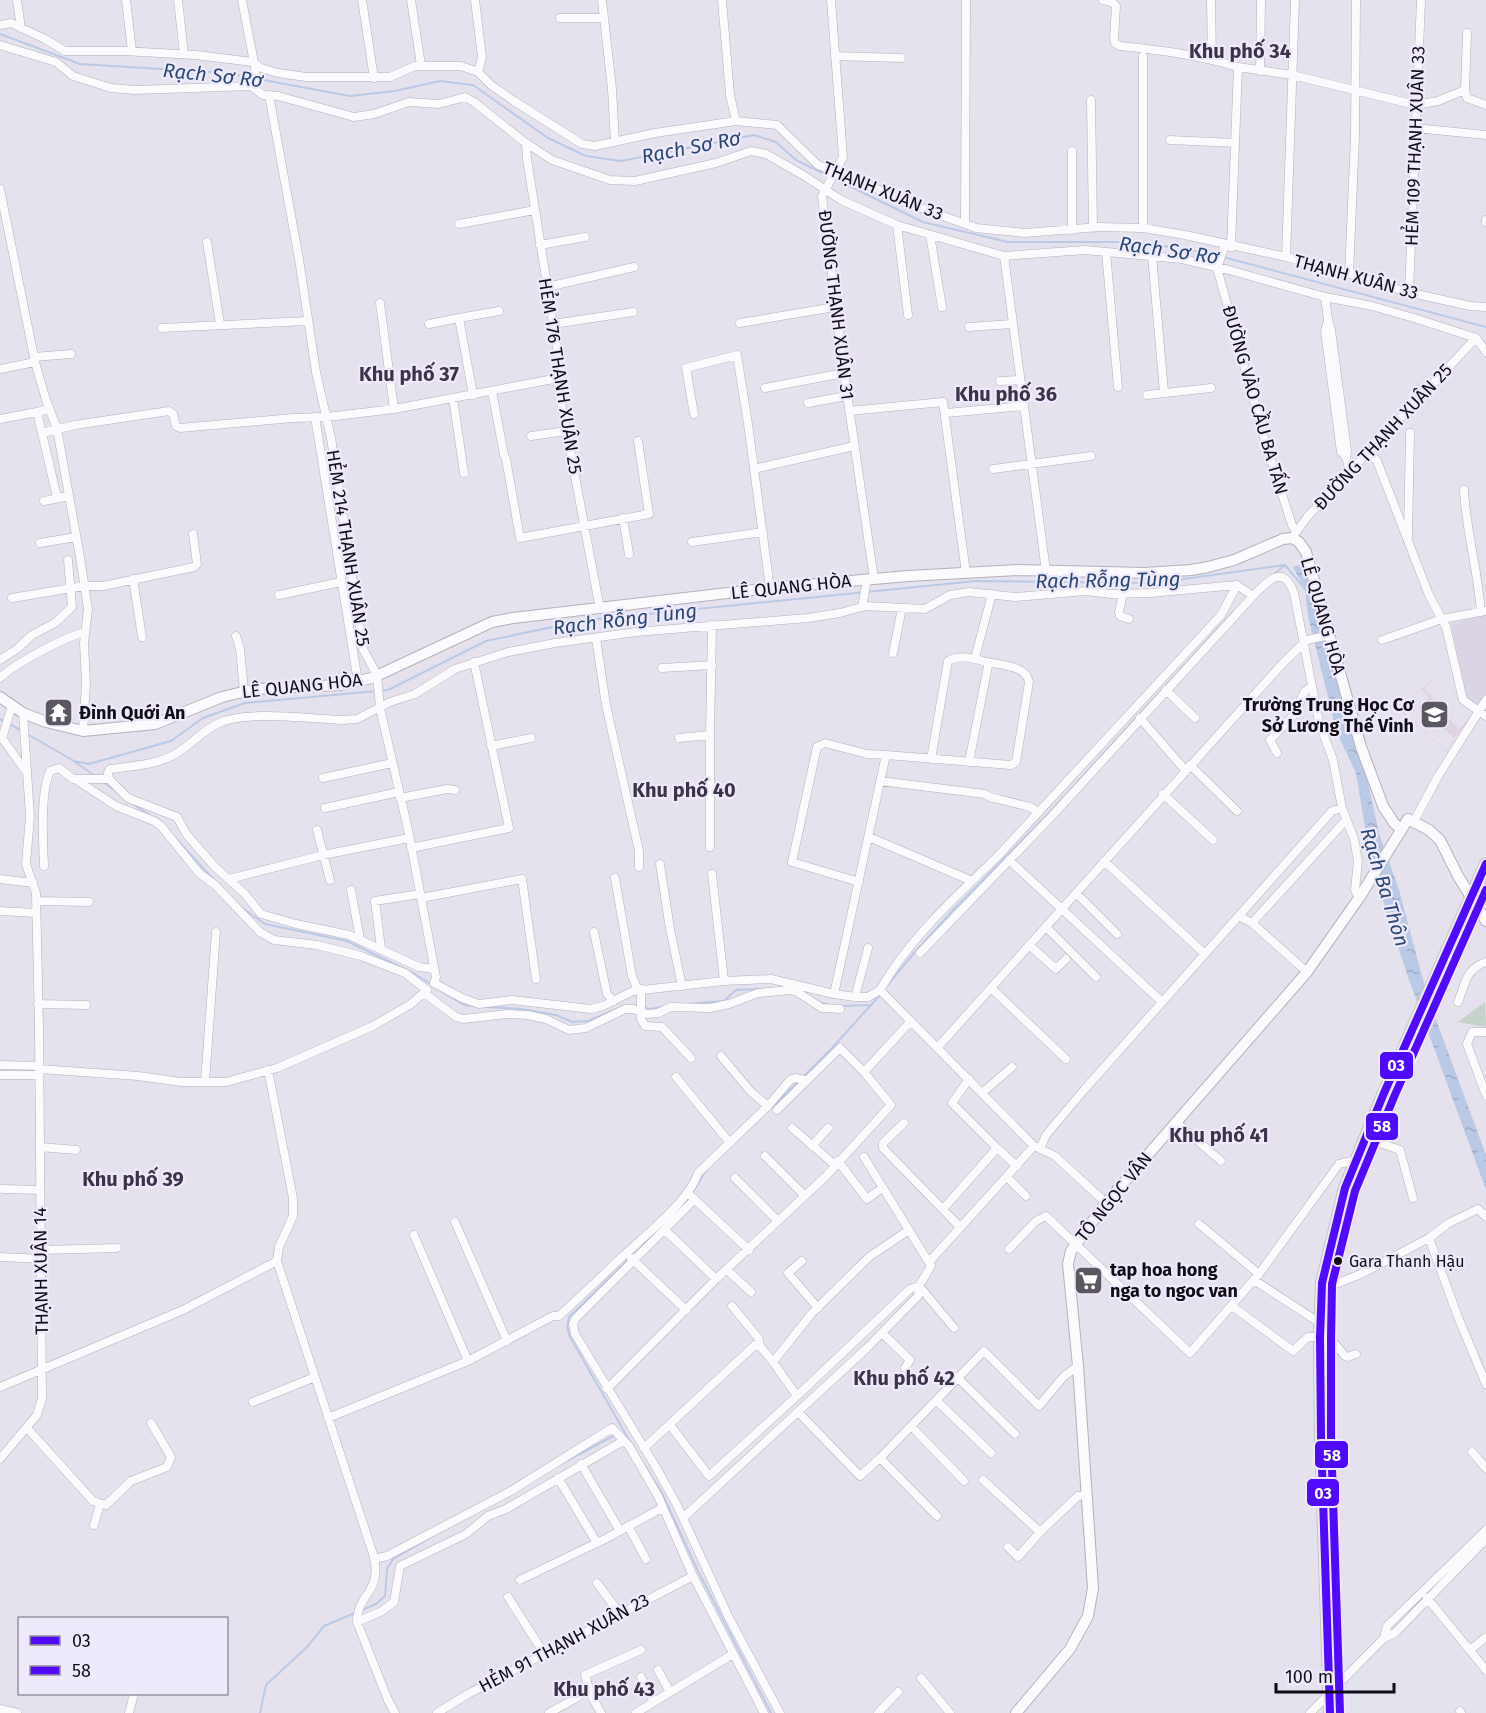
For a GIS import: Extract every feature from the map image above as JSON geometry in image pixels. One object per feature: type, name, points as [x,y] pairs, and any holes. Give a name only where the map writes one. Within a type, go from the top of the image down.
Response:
[{"type":"main road","points":[[1330,1713],[1321,1437],[1322,1283],[1345,1188],[1486,864]]},
{"type":"street","points":[[17,0],[21,28]]},
{"type":"street","points":[[126,0],[132,51]]},
{"type":"street","points":[[178,0],[184,54]]},
{"type":"street","points":[[243,0],[256,87],[263,95],[354,117],[374,114],[408,102],[439,104],[465,97],[552,160],[585,173],[620,181],[635,181],[716,163],[751,151],[766,154],[841,200],[897,225],[1004,256],[1085,250],[1182,260],[1325,297],[1372,306],[1476,338],[1486,352]]},
{"type":"street","points":[[362,0],[374,78]]},
{"type":"street","points":[[411,0],[421,65]]},
{"type":"street","points":[[475,0],[482,57],[478,72]]},
{"type":"street","points":[[602,0],[612,89],[615,142]]},
{"type":"street","points":[[722,0],[730,95],[736,121]]},
{"type":"street","name":"ĐƯỜNG THẠNH XUÂN 31","points":[[831,0],[843,157],[822,196],[869,582],[862,604]]},
{"type":"street","points":[[965,224],[966,0]]},
{"type":"street","points":[[1103,0],[1112,2],[1116,6],[1114,38],[1115,43],[1120,46],[1166,50],[1212,59],[1238,67],[1292,75],[1416,105],[1438,101],[1465,90]]},
{"type":"street","points":[[1211,0],[1212,59]]},
{"type":"street","points":[[1260,71],[1261,0]]},
{"type":"street","points":[[1286,257],[1295,0]]},
{"type":"street","points":[[1349,274],[1356,90],[1356,0]]},
{"type":"street","name":"HẺM 109 THẠNH XUÂN 33","points":[[1409,292],[1421,0]]},
{"type":"street","points":[[560,18],[604,18]]},
{"type":"street","name":"THẠNH XUÂN 33","points":[[0,25],[11,23],[65,51],[184,54],[254,65],[278,73],[306,77],[390,77],[421,65],[461,66],[478,72],[514,101],[582,144],[595,146],[655,133],[736,121],[777,125],[818,165],[908,203],[976,228],[1025,233],[1093,228],[1143,228],[1286,257],[1409,292],[1470,306],[1486,307]]},
{"type":"street","points":[[1467,33],[1465,90],[1467,98],[1486,105]]},
{"type":"street","points":[[0,45],[56,62],[73,76],[111,88],[135,90],[256,87]]},
{"type":"street","points":[[835,56],[901,58]]},
{"type":"street","points":[[1143,56],[1143,228]]},
{"type":"street","points":[[1217,268],[1228,246],[1238,67]]},
{"type":"street","name":"HẺM 214 THẠNH XUÂN 25","points":[[269,95],[316,372],[327,417],[363,650],[375,678]]},
{"type":"street","points":[[1091,100],[1093,228]]},
{"type":"street","points":[[1415,128],[1486,135]]},
{"type":"street","points":[[1170,140],[1235,143]]},
{"type":"street","name":"HẺM 176 THẠNH XUÂN 25","points":[[526,143],[561,373],[557,381],[600,609]]},
{"type":"street","points":[[1072,152],[1072,230]]},
{"type":"street","points":[[0,189],[35,360],[49,410],[57,429],[88,609],[85,632],[86,684],[83,731]]},
{"type":"street","points":[[459,224],[535,210]]},
{"type":"street","points":[[897,225],[908,315]]},
{"type":"street","points":[[930,235],[942,307]]},
{"type":"street","points":[[540,245],[585,237]]},
{"type":"street","points":[[207,242],[220,324]]},
{"type":"street","points":[[1106,252],[1119,387]]},
{"type":"street","points":[[1004,256],[1046,571]]},
{"type":"street","points":[[1152,256],[1164,392]]},
{"type":"street","points":[[547,287],[634,267]]},
{"type":"street","name":"ĐƯỜNG VÀO CẦU BA TẤN","points":[[1217,268],[1267,448],[1294,535]]},
{"type":"street","points":[[1325,297],[1328,320],[1332,330],[1346,458],[1350,472]]},
{"type":"street","points":[[380,303],[394,410]]},
{"type":"street","points":[[740,323],[835,307]]},
{"type":"street","points":[[429,324],[499,311]]},
{"type":"street","points":[[553,324],[633,312]]},
{"type":"street","points":[[459,318],[473,395]]},
{"type":"street","points":[[162,328],[308,321]]},
{"type":"street","points":[[969,327],[1012,324]]},
{"type":"street","name":"ĐƯỜNG THẠNH XUÂN 25","points":[[1294,535],[1308,516],[1476,338]]},
{"type":"street","points":[[0,369],[70,354]]},
{"type":"street","points":[[694,414],[686,368],[736,355],[770,588]]},
{"type":"street","points":[[765,388],[844,373]]},
{"type":"street","points":[[42,433],[81,424],[169,411],[173,414],[176,426],[180,428],[394,410],[559,378]]},
{"type":"street","points":[[1000,381],[1019,380]]},
{"type":"street","points":[[1147,395],[1211,388]]},
{"type":"street","points":[[492,391],[520,538],[649,513],[638,441]]},
{"type":"street","points":[[808,403],[847,396]]},
{"type":"street","points":[[453,398],[464,473]]},
{"type":"street","points":[[849,411],[943,402],[966,573]]},
{"type":"street","points":[[946,413],[1023,406]]},
{"type":"street","points":[[0,418],[49,410]]},
{"type":"street","points":[[37,412],[57,497]]},
{"type":"street","points":[[315,417],[358,682]]},
{"type":"street","points":[[531,436],[567,431]]},
{"type":"street","points":[[1408,541],[1410,433]]},
{"type":"street","points":[[754,469],[854,447]]},
{"type":"street","points":[[1368,453],[1377,461],[1429,595],[1446,627],[1463,700],[1482,714]]},
{"type":"street","points":[[993,469],[1091,456]]},
{"type":"street","points":[[1382,640],[1442,620],[1483,611],[1466,516],[1464,489]]},
{"type":"street","points":[[44,501],[69,496]]},
{"type":"street","points":[[623,518],[629,554]]},
{"type":"street","points":[[692,542],[763,532]]},
{"type":"street","points":[[12,598],[84,586],[103,586],[195,566],[197,564],[193,534]]},
{"type":"street","name":"LÊ QUANG HÒA","points":[[0,697],[23,718],[83,731],[155,724],[222,697],[244,691],[340,685],[375,678],[499,620],[770,588],[966,573],[1046,571],[1145,573],[1191,570],[1234,560],[1294,535],[1306,552],[1327,635],[1361,747],[1387,814],[1401,829]]},
{"type":"street","points":[[40,543],[76,537]]},
{"type":"street","points":[[0,660],[32,635],[55,623],[72,607],[68,560]]},
{"type":"street","points":[[882,993],[888,975],[920,935],[978,882],[1009,860],[1253,596],[1275,577],[1283,577],[1289,581],[1294,593],[1319,722],[1333,760],[1342,808],[1354,839],[1358,861],[1355,890],[1359,898]]},
{"type":"street","points":[[133,579],[142,638]]},
{"type":"street","points":[[279,595],[341,582]]},
{"type":"street","points":[[920,952],[1038,812],[1221,615],[1237,585]]},
{"type":"street","points":[[434,969],[418,967],[349,934],[296,924],[261,914],[245,894],[187,835],[177,817],[128,798],[109,779],[108,772],[110,769],[158,762],[177,753],[218,723],[232,719],[248,716],[357,719],[379,706],[415,694],[454,669],[547,644],[636,632],[808,618],[840,613],[862,604],[925,609],[950,595],[969,592],[1015,597],[1074,591],[1123,596],[1237,585],[1253,596]]},
{"type":"street","points":[[975,658],[992,594]]},
{"type":"street","points":[[1123,596],[1120,616],[1129,619]]},
{"type":"street","points":[[893,653],[902,608]]},
{"type":"street","points":[[710,847],[712,626]]},
{"type":"street","points":[[0,678],[8,670],[85,632]]},
{"type":"street","points":[[937,1048],[1163,794],[1305,642],[1327,635]]},
{"type":"street","points":[[236,636],[240,649],[244,691]]},
{"type":"street","points":[[596,638],[606,705],[639,851],[639,867]]},
{"type":"street","points":[[859,882],[792,862],[817,747],[825,743],[867,754],[886,755],[931,759],[1011,765],[1016,762],[1018,756],[1029,682],[1028,675],[1022,670],[975,658],[956,657],[948,661],[931,759]]},
{"type":"street","points":[[411,848],[509,828],[474,662]]},
{"type":"street","points":[[969,762],[988,666],[986,662]]},
{"type":"street","points":[[662,668],[712,665]]},
{"type":"street","points":[[0,1065],[38,1070],[138,1076],[181,1082],[226,1082],[268,1070],[373,1026],[411,1004],[428,989],[436,977],[375,678]]},
{"type":"street","points":[[1277,753],[1270,740],[1294,715],[1305,691],[1311,687]]},
{"type":"street","points":[[1166,690],[1195,717]]},
{"type":"street","name":"TÔ NGỌC VÂN","points":[[1016,1713],[1070,1649],[1088,1616],[1093,1588],[1078,1366],[1068,1264],[1071,1251],[1106,1203],[1307,972],[1371,880],[1401,829],[1411,821],[1437,778],[1482,714],[1486,700]]},
{"type":"street","points":[[11,709],[2,735],[27,775]]},
{"type":"street","name":"THẠNH XUÂN 14","points":[[0,1459],[37,1415],[42,1398],[36,901],[33,883],[26,864],[30,816],[23,718]]},
{"type":"street","points":[[1140,718],[1188,768],[1236,811]]},
{"type":"street","points":[[679,738],[710,735]]},
{"type":"street","points":[[491,746],[531,738]]},
{"type":"street","points":[[834,994],[886,755]]},
{"type":"street","points":[[323,778],[392,763]]},
{"type":"street","points":[[44,866],[46,779],[50,771],[59,768],[116,806],[161,826],[199,873],[215,885],[260,932],[274,940],[317,945],[361,956],[405,973],[428,989],[456,1017],[463,1019],[507,1014],[528,1015],[546,1019],[569,1030],[586,1028],[625,1009],[658,1013],[671,1007],[710,1008],[729,1004],[758,993],[790,990],[822,1008],[840,1009]]},
{"type":"street","points":[[78,780],[109,779]]},
{"type":"street","points":[[880,781],[985,794],[1030,807],[1038,812]]},
{"type":"street","points":[[325,808],[400,795],[455,790]]},
{"type":"street","points":[[1163,794],[1213,840]]},
{"type":"street","points":[[1380,798],[1396,814],[1428,830],[1440,840],[1458,876],[1486,921]]},
{"type":"street","points":[[929,1262],[960,1227],[1009,1179],[1017,1166],[1037,1148],[1161,1002],[1240,917],[1332,811],[1342,808]]},
{"type":"street","points":[[1250,922],[1346,820]]},
{"type":"street","points":[[317,830],[330,880]]},
{"type":"street","points":[[868,837],[978,882]]},
{"type":"street","points":[[229,879],[323,855],[409,838]]},
{"type":"street","points":[[1009,860],[1161,1002]]},
{"type":"street","points":[[1104,861],[1205,954]]},
{"type":"street","points":[[660,864],[682,986]]},
{"type":"street","points":[[712,874],[724,981]]},
{"type":"street","points":[[615,878],[632,976],[640,992],[641,1019],[645,1026],[662,1027],[692,1058]]},
{"type":"street","points":[[0,879],[33,883]]},
{"type":"street","points":[[381,948],[375,901],[522,879],[536,979]]},
{"type":"street","points":[[351,890],[360,939]]},
{"type":"street","points":[[1076,893],[1117,934]]},
{"type":"street","points":[[36,901],[89,902]]},
{"type":"street","points":[[0,911],[36,913]]},
{"type":"street","points":[[1240,917],[1250,922],[1307,972]]},
{"type":"street","points":[[1046,927],[1096,977]]},
{"type":"street","points":[[205,1082],[216,932]]},
{"type":"street","points":[[594,932],[607,994],[614,1000]]},
{"type":"street","points":[[1029,945],[1056,969],[1066,958]]},
{"type":"street","points":[[855,997],[868,948]]},
{"type":"street","points":[[1458,1002],[1467,976],[1473,969],[1486,962]]},
{"type":"street","points":[[428,989],[479,1004],[512,1000],[591,1009],[640,992],[724,981],[771,979],[855,997],[868,997],[882,993]]},
{"type":"street","points":[[991,988],[1066,1059]]},
{"type":"street","points":[[882,993],[1037,1148],[1055,1156],[1106,1203]]},
{"type":"street","points":[[38,1004],[86,1005]]},
{"type":"street","points":[[864,1072],[911,1021]]},
{"type":"street","points":[[1486,1032],[1472,1032],[1467,1044],[1486,1095]]},
{"type":"street","points":[[607,1389],[716,1279],[804,1196],[891,1105],[864,1072],[840,1048],[801,1079],[790,1080],[768,1106],[698,1173],[691,1195],[665,1230],[576,1318],[573,1324],[579,1341],[607,1389],[644,1448],[684,1518],[729,1618],[780,1713]]},
{"type":"street","points":[[721,1056],[751,1092],[768,1106]]},
{"type":"street","points":[[982,1093],[1012,1067]]},
{"type":"street","points":[[0,1074],[38,1070]]},
{"type":"street","points":[[268,1070],[293,1198],[293,1216],[279,1247],[277,1261],[374,1559],[377,1571],[373,1588],[357,1613],[357,1623],[395,1713]]},
{"type":"street","points":[[676,1077],[730,1143]]},
{"type":"street","points":[[777,1110],[804,1083],[801,1079]]},
{"type":"street","points":[[969,1079],[952,1103],[1017,1166]]},
{"type":"street","points":[[904,1123],[884,1143],[884,1148],[960,1227]]},
{"type":"street","points":[[1177,1123],[1221,1161]]},
{"type":"street","points":[[792,1128],[836,1163],[867,1198],[882,1188]]},
{"type":"street","points":[[812,1146],[828,1128]]},
{"type":"street","points":[[1366,1138],[1400,1150],[1413,1198]]},
{"type":"street","points":[[40,1147],[76,1150]]},
{"type":"street","points":[[943,1209],[998,1148]]},
{"type":"street","points":[[765,1156],[804,1196]]},
{"type":"street","points":[[684,1518],[882,1333],[918,1296],[918,1286],[931,1266],[864,1158]]},
{"type":"street","points":[[1010,1249],[1036,1221],[1046,1216],[1190,1353],[1256,1277],[1340,1164],[1356,1161]]},
{"type":"street","points":[[735,1178],[778,1221]]},
{"type":"street","points":[[1009,1179],[1026,1196]]},
{"type":"street","points":[[3,1189],[40,1190]]},
{"type":"street","points":[[691,1195],[749,1250]]},
{"type":"street","points":[[328,1418],[468,1361],[553,1316],[559,1316],[691,1195]]},
{"type":"street","points":[[1322,1283],[1331,1286],[1353,1277],[1429,1238],[1449,1223],[1478,1209],[1486,1217]]},
{"type":"street","points":[[454,1222],[507,1341]]},
{"type":"street","points":[[1198,1224],[1256,1277],[1330,1338],[1345,1356],[1356,1354]]},
{"type":"street","points":[[665,1230],[716,1279]]},
{"type":"street","points":[[772,1362],[818,1308],[869,1257],[909,1230]]},
{"type":"street","points":[[414,1235],[468,1361]]},
{"type":"street","points":[[1429,1238],[1486,1384]]},
{"type":"street","points":[[42,1250],[117,1248]]},
{"type":"street","points":[[626,1254],[686,1310]]},
{"type":"street","points":[[0,1257],[42,1259]]},
{"type":"street","points":[[0,1387],[183,1310],[277,1261]]},
{"type":"street","points":[[801,1261],[788,1273],[818,1308]]},
{"type":"street","points":[[727,1270],[751,1292]]},
{"type":"street","points":[[918,1286],[954,1328]]},
{"type":"street","points":[[670,1425],[709,1476],[910,1289],[918,1286]]},
{"type":"street","points":[[732,1306],[759,1339],[760,1346],[797,1396]]},
{"type":"street","points":[[1232,1306],[1293,1352],[1308,1337],[1320,1331]]},
{"type":"street","points":[[882,1333],[910,1360],[906,1368]]},
{"type":"street","points":[[644,1448],[755,1345],[760,1346]]},
{"type":"street","points":[[798,1412],[860,1476],[937,1401],[957,1377],[984,1351],[1039,1406],[1064,1376],[1078,1366]]},
{"type":"street","points":[[253,1402],[315,1377]]},
{"type":"street","points":[[957,1377],[1014,1434]]},
{"type":"street","points":[[937,1401],[991,1453]]},
{"type":"street","points":[[27,1428],[93,1501],[106,1505],[131,1481],[167,1467],[171,1457],[151,1423]]},
{"type":"street","points":[[910,1426],[964,1481]]},
{"type":"street","points":[[374,1559],[387,1556],[408,1546],[509,1492],[612,1428],[629,1446],[658,1496],[693,1576],[764,1713]]},
{"type":"street","points":[[357,1623],[382,1611],[394,1602],[400,1566],[466,1534],[488,1516],[506,1509],[623,1441]]},
{"type":"street","points":[[1472,1452],[1486,1468]]},
{"type":"street","points":[[880,1458],[937,1516]]},
{"type":"street","points":[[581,1464],[620,1531]]},
{"type":"street","points":[[558,1478],[597,1543]]},
{"type":"street","points":[[983,1480],[1040,1532]]},
{"type":"street","points":[[1008,1547],[1018,1557],[1077,1496],[1085,1495]]},
{"type":"street","points":[[94,1525],[100,1504]]},
{"type":"street","points":[[520,1580],[597,1543],[662,1508]]},
{"type":"street","points":[[628,1526],[646,1559]]},
{"type":"street","points":[[1384,1638],[1387,1626],[1486,1530]]},
{"type":"street","points":[[1310,1713],[1384,1638],[1395,1633],[1486,1539]]},
{"type":"street","name":"HẺM 91 THẠNH XUÂN 23","points":[[437,1713],[448,1711],[468,1694],[693,1576]]},
{"type":"street","points":[[597,1583],[620,1614]]},
{"type":"street","points":[[508,1597],[545,1654]]},
{"type":"street","points":[[1427,1598],[1486,1670]]},
{"type":"street","points":[[1470,1650],[1486,1637]]},
{"type":"street","points":[[601,1713],[591,1695],[585,1675],[641,1650]]},
{"type":"street","points":[[636,1713],[734,1654]]},
{"type":"street","points":[[658,1670],[670,1692]]},
{"type":"street","points":[[641,1677],[654,1702]]},
{"type":"street","points":[[921,1678],[950,1713]]},
{"type":"street","points":[[878,1713],[897,1692]]},
{"type":"street","points":[[129,1713],[134,1695]]},
{"type":"street","points":[[549,1713],[578,1697]]},
{"type":"street","points":[[0,1709],[17,1713]]},
{"type":"shaded area","points":[[1486,613],[1486,694],[1477,708],[1466,696],[1451,624]]},
{"type":"shaded area","points":[[1431,680],[1446,697],[1431,681],[1424,688],[1458,729],[1470,719],[1462,706],[1471,719],[1455,737],[1446,752],[1397,708],[1404,698],[1409,701],[1420,688]],"holes":[[[1420,688],[1429,697],[1419,710],[1454,737],[1446,751],[1398,708],[1404,699],[1409,702]]]},
{"type":"shaded area","points":[[1485,1002],[1486,1027],[1458,1022]]},
{"type":"water","points":[[1304,566],[1309,572],[1337,672],[1342,708],[1364,765],[1379,833],[1399,890],[1428,998],[1486,1155],[1486,1190],[1408,977],[1371,864],[1356,773],[1334,721],[1308,616],[1305,589],[1293,567]]},
{"type":"waterway","name":"Rạch Sơ Rơ","points":[[0,34],[80,64],[227,73],[252,78]]},
{"type":"waterway","name":"Rạch Sơ Rơ","points":[[258,79],[350,96],[395,91],[440,81],[473,85],[548,138],[586,156],[621,161],[754,135],[776,142],[796,160],[923,222],[1008,242],[1138,242],[1208,253],[1486,327]]},
{"type":"waterway","name":"Rạch Ba Thôn","points":[[1285,565],[1306,590]]},
{"type":"waterway","points":[[1273,575],[1285,565]]},
{"type":"waterway","name":"Rạch Rỗng Tùng","points":[[27,734],[74,761],[89,764],[171,741],[203,718],[245,703],[388,690],[486,641],[586,620],[976,581],[1155,583],[1285,565]]},
{"type":"waterway","points":[[885,988],[953,910],[1050,812],[1234,611]]},
{"type":"waterway","name":"Rạch Rỗng Tùng","points":[[0,719],[22,731]]},
{"type":"waterway","points":[[75,762],[95,776]]},
{"type":"waterway","points":[[102,781],[117,792]]},
{"type":"waterway","points":[[133,804],[151,816]]},
{"type":"waterway","points":[[167,829],[216,882]]},
{"type":"waterway","points":[[241,907],[265,924],[347,941],[431,984]]},
{"type":"waterway","points":[[685,1004],[724,1001],[736,990],[759,989]]},
{"type":"waterway","points":[[441,991],[464,1005],[476,1006]]},
{"type":"waterway","points":[[802,1078],[880,995]]},
{"type":"waterway","points":[[818,1002],[830,1005]]},
{"type":"waterway","points":[[841,1006],[871,1005]]},
{"type":"waterway","points":[[644,1008],[665,1006]]},
{"type":"waterway","points":[[487,1007],[521,1009],[556,1015],[572,1022],[588,1021],[621,1007]]},
{"type":"waterway","points":[[774,1105],[798,1082]]},
{"type":"waterway","points":[[691,1195],[705,1172]]},
{"type":"waterway","points":[[633,1255],[642,1247]]},
{"type":"waterway","points":[[629,1259],[569,1317],[567,1327],[570,1337],[632,1445]]},
{"type":"waterway","points":[[557,1466],[615,1435]]},
{"type":"waterway","points":[[635,1450],[662,1493],[698,1571],[771,1713]]},
{"type":"waterway","points":[[362,1610],[376,1604],[385,1596],[387,1569],[393,1559],[435,1535]]},
{"type":"waterway","points":[[260,1713],[266,1685],[307,1647],[324,1626],[357,1612]]},
{"type":"transit line","name":"03","points":[[1330,1713],[1321,1437],[1322,1283],[1345,1188],[1384,1093],[1486,864]]},
{"type":"transit line","name":"58","points":[[1340,1713],[1331,1437],[1332,1284],[1355,1191],[1486,890]]},
{"type":"place","name":"Đình Quới An","points":[[58,713]]},
{"type":"place","name":"Trường Trung Học Cơ Sở Lương Thế Vinh","points":[[1435,715]]},
{"type":"place","name":"Gara Thanh Hậu","points":[[1338,1261]]},
{"type":"place","name":"tap hoa hong nga to ngoc van","points":[[1089,1280]]},
{"type":"district","name":"Khu phố 34","points":[[1240,51]]},
{"type":"district","name":"Khu phố 37","points":[[409,374]]},
{"type":"district","name":"Khu phố 36","points":[[1006,394]]},
{"type":"district","name":"Khu phố 40","points":[[684,790]]},
{"type":"district","name":"Khu phố 41","points":[[1219,1135]]},
{"type":"district","name":"Khu phố 39","points":[[133,1179]]},
{"type":"district","name":"Khu phố 42","points":[[904,1378]]},
{"type":"district","name":"Khu phố 43","points":[[604,1689]]}]
